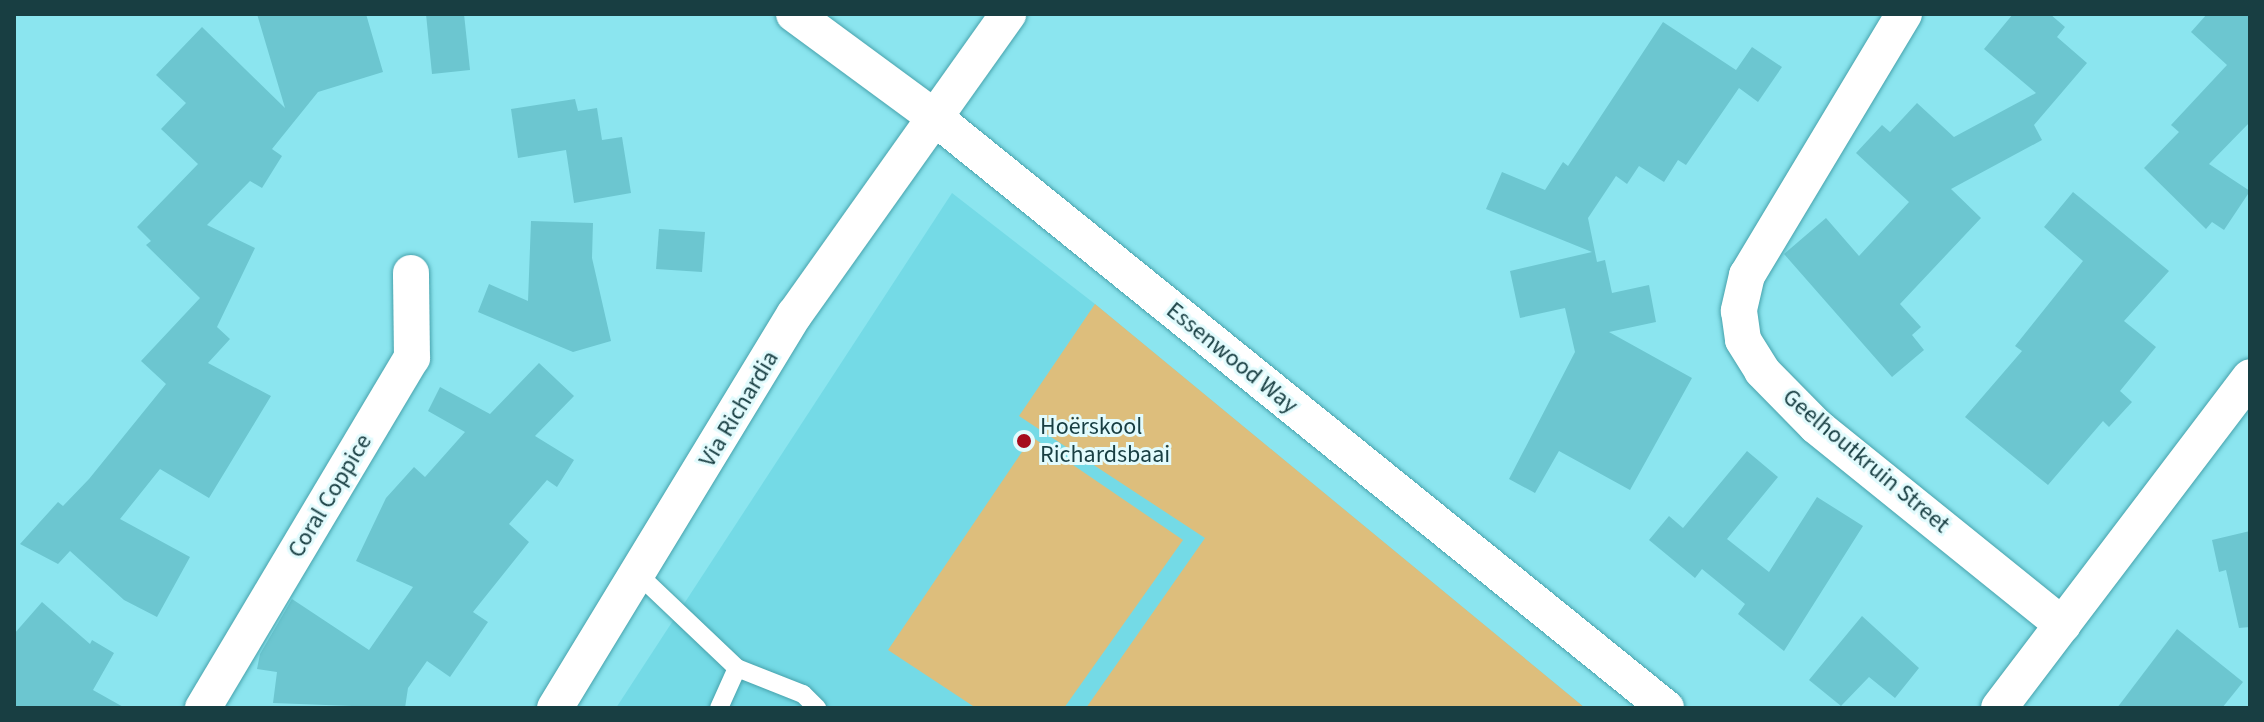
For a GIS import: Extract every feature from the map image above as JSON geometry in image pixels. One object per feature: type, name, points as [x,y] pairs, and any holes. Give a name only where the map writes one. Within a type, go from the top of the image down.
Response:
[{"type":"street","name":"Essenwood Way","points":[[794,14],[934,117],[1666,708]]},
{"type":"street","name":"Via Richardia","points":[[555,708],[639,575],[795,314],[1008,14]]},
{"type":"street","name":"Geelhoutkruin Street","points":[[1904,14],[1747,275],[1739,311],[1743,340],[1762,371],[1816,426],[2063,625]]},
{"type":"street","name":"Coral Coppice","points":[[203,708],[412,358],[411,273]]},
{"type":"street","points":[[1999,708],[2250,377]]},
{"type":"lane","points":[[639,575],[737,668],[803,694],[817,708]]},
{"type":"lane","points":[[719,708],[737,668]]},
{"type":"shaded area","name":"Hoërskool Richardsbaai","points":[[952,193],[1095,304],[1585,708],[616,708]]},
{"type":"shaded area","points":[[1095,304],[1585,708],[1086,708],[1205,538],[1019,416]]},
{"type":"shaded area","points":[[1032,437],[1183,540],[1064,708],[976,708],[888,650]]},
{"type":"building","points":[[257,14],[366,14],[383,72],[318,92],[272,149],[282,156],[262,188],[250,181],[207,225],[255,248],[217,327],[230,339],[208,363],[271,396],[209,498],[160,469],[120,519],[190,557],[157,617],[124,600],[70,551],[58,564],[20,544],[58,502],[63,506],[89,479],[166,384],[141,361],[200,298],[146,245],[151,241],[137,227],[198,164],[161,129],[186,103],[156,75],[202,27],[285,108]]},
{"type":"building","points":[[426,14],[464,14],[470,70],[432,74]]},
{"type":"building","points":[[2013,14],[2050,14],[2065,27],[2057,37],[2087,63],[2034,125],[2042,140],[1951,189],[1981,218],[1900,304],[1921,327],[1912,335],[1924,350],[1892,377],[1784,254],[1826,218],[1859,256],[1909,202],[1856,153],[1882,125],[1890,132],[1917,103],[1954,137],[2036,93],[1984,49]]},
{"type":"building","points":[[2207,14],[2250,14],[2250,122],[2209,164],[2250,191],[2224,230],[2212,222],[2206,229],[2144,168],[2179,132],[2171,125],[2227,65],[2191,32]]},
{"type":"building","points":[[1663,22],[1736,70],[1752,47],[1782,67],[1758,102],[1739,88],[1686,165],[1678,160],[1664,182],[1639,166],[1627,184],[1616,176],[1588,218],[1597,262],[1605,260],[1612,293],[1649,285],[1656,322],[1609,332],[1692,378],[1630,490],[1559,451],[1535,493],[1509,479],[1575,352],[1565,308],[1520,318],[1510,271],[1592,252],[1486,209],[1502,172],[1545,190],[1563,162],[1568,166]]},
{"type":"building","points":[[575,99],[578,111],[597,108],[602,140],[622,137],[631,193],[574,203],[566,150],[518,158],[511,109]]},
{"type":"building","points":[[2073,192],[2169,271],[2124,321],[2156,347],[2120,391],[2132,402],[2109,427],[2103,421],[2048,485],[1965,417],[2022,351],[2015,346],[2083,261],[2044,227]]},
{"type":"building","points":[[531,221],[593,223],[592,258],[611,341],[573,352],[478,312],[489,284],[528,301]]},
{"type":"building","points":[[659,229],[705,232],[702,272],[656,269]]},
{"type":"building","points":[[539,363],[574,396],[535,436],[574,460],[557,487],[547,480],[509,524],[529,542],[473,612],[488,622],[450,677],[427,661],[408,688],[405,708],[273,703],[277,672],[257,669],[260,654],[292,599],[369,650],[413,587],[356,561],[386,498],[414,467],[425,477],[465,432],[428,411],[440,387],[490,414]]},
{"type":"building","points":[[1747,451],[1778,477],[1727,539],[1769,572],[1817,497],[1863,526],[1784,651],[1738,614],[1745,604],[1702,569],[1695,578],[1649,540],[1669,516],[1683,528]]},
{"type":"building","points":[[2250,531],[2250,627],[2239,628],[2226,570],[2219,572],[2212,540]]},
{"type":"building","points":[[42,602],[90,644],[92,640],[114,653],[93,690],[125,708],[14,708],[14,634]]},
{"type":"building","points":[[1862,616],[1919,668],[1895,698],[1869,677],[1841,706],[1809,680]]},
{"type":"building","points":[[2177,629],[2243,682],[2222,708],[2117,708]]},
{"type":"place","name":"Hoërskool Richardsbaai","points":[[1024,441]]}]
